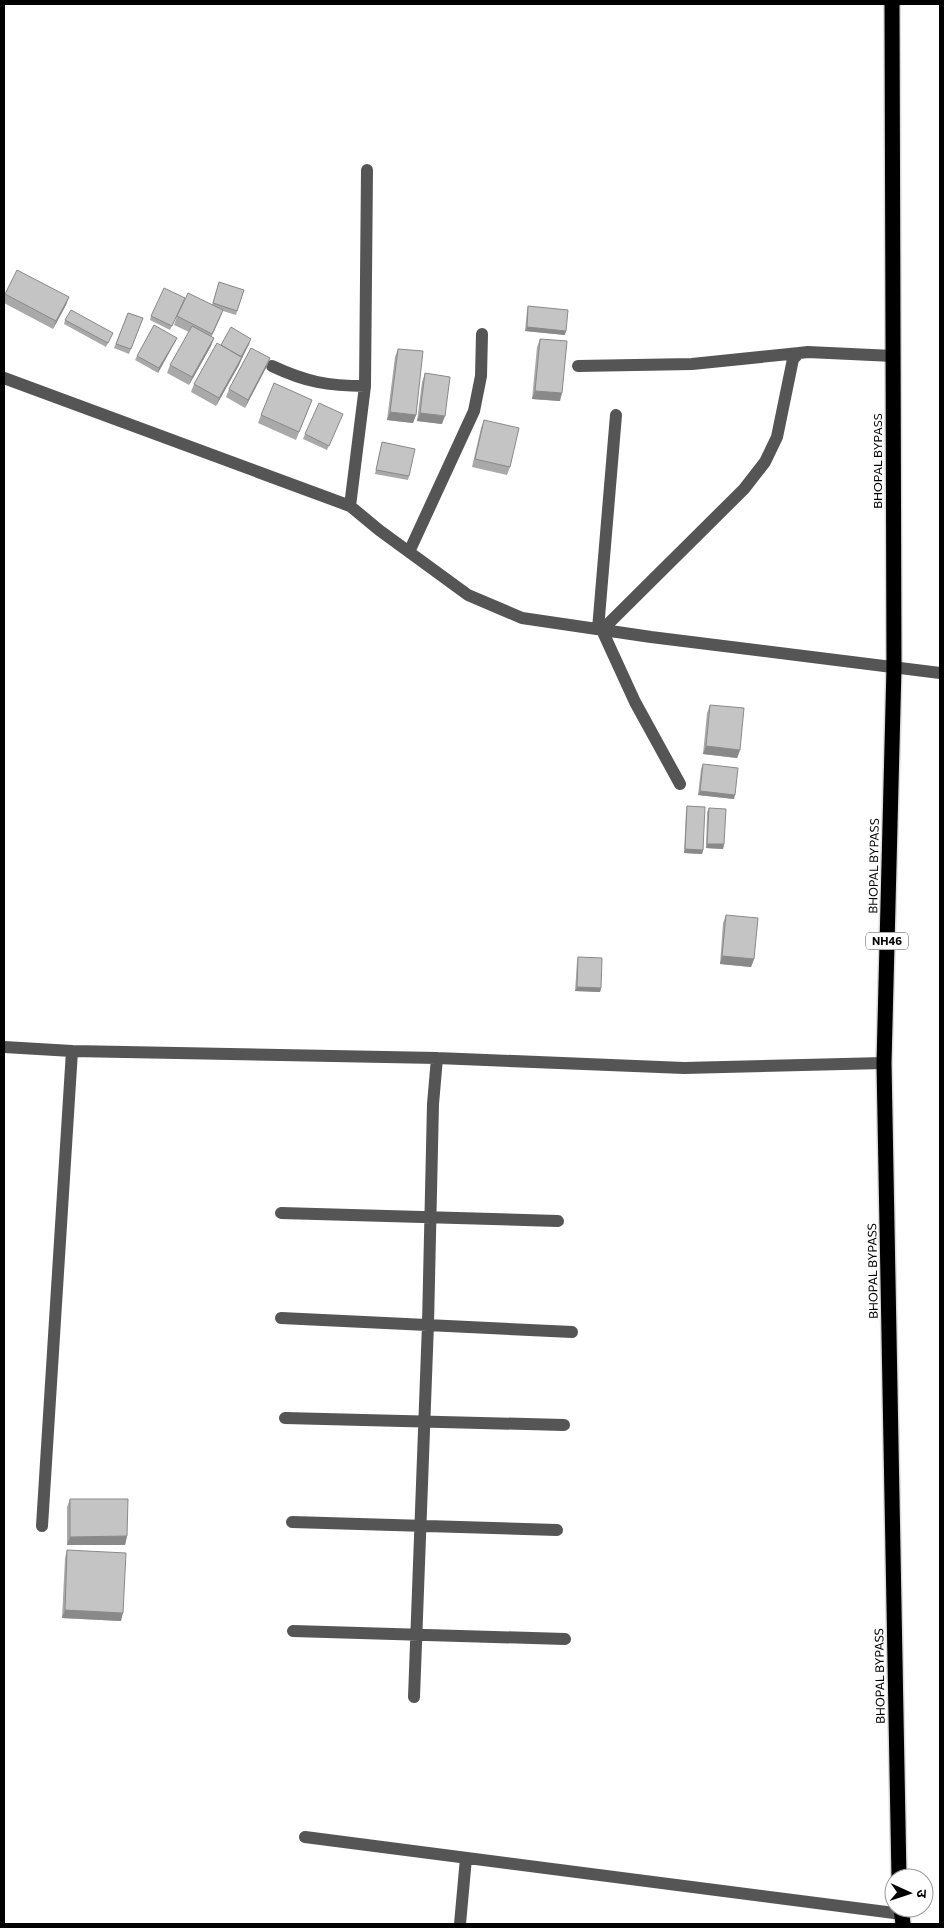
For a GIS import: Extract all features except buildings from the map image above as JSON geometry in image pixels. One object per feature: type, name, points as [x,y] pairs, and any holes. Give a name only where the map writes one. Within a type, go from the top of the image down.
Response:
[{"type":"highway","name":"BHOPAL BYPASS","points":[[892,4],[894,667],[884,1063],[899,1868]]},
{"type":"street","points":[[350,506],[366,386],[367,170]]},
{"type":"street","points":[[409,552],[474,411],[481,376],[482,334]]},
{"type":"street","points":[[600,630],[744,489],[765,462],[779,428],[792,359],[799,353]]},
{"type":"street","points":[[578,366],[692,364],[799,353],[893,356]]},
{"type":"street","points":[[272,366],[310,382],[333,386],[366,386]]},
{"type":"street","points":[[4,378],[350,506],[468,595],[502,611],[532,620],[600,630],[940,673]]},
{"type":"street","points":[[616,415],[600,630],[635,702],[680,784]]},
{"type":"street","points":[[4,1047],[72,1051],[437,1058],[684,1068],[884,1063]]},
{"type":"street","points":[[42,1526],[72,1051]]},
{"type":"street","points":[[414,1697],[418,1636],[425,1422],[433,1104],[437,1058]]},
{"type":"street","points":[[281,1213],[558,1221]]},
{"type":"street","points":[[281,1318],[572,1332]]},
{"type":"street","points":[[285,1418],[564,1425]]},
{"type":"street","points":[[292,1522],[557,1530]]},
{"type":"street","points":[[293,1631],[565,1639]]},
{"type":"street","points":[[304,1837],[884,1913]]},
{"type":"street","points":[[460,1924],[466,1858]]}]
